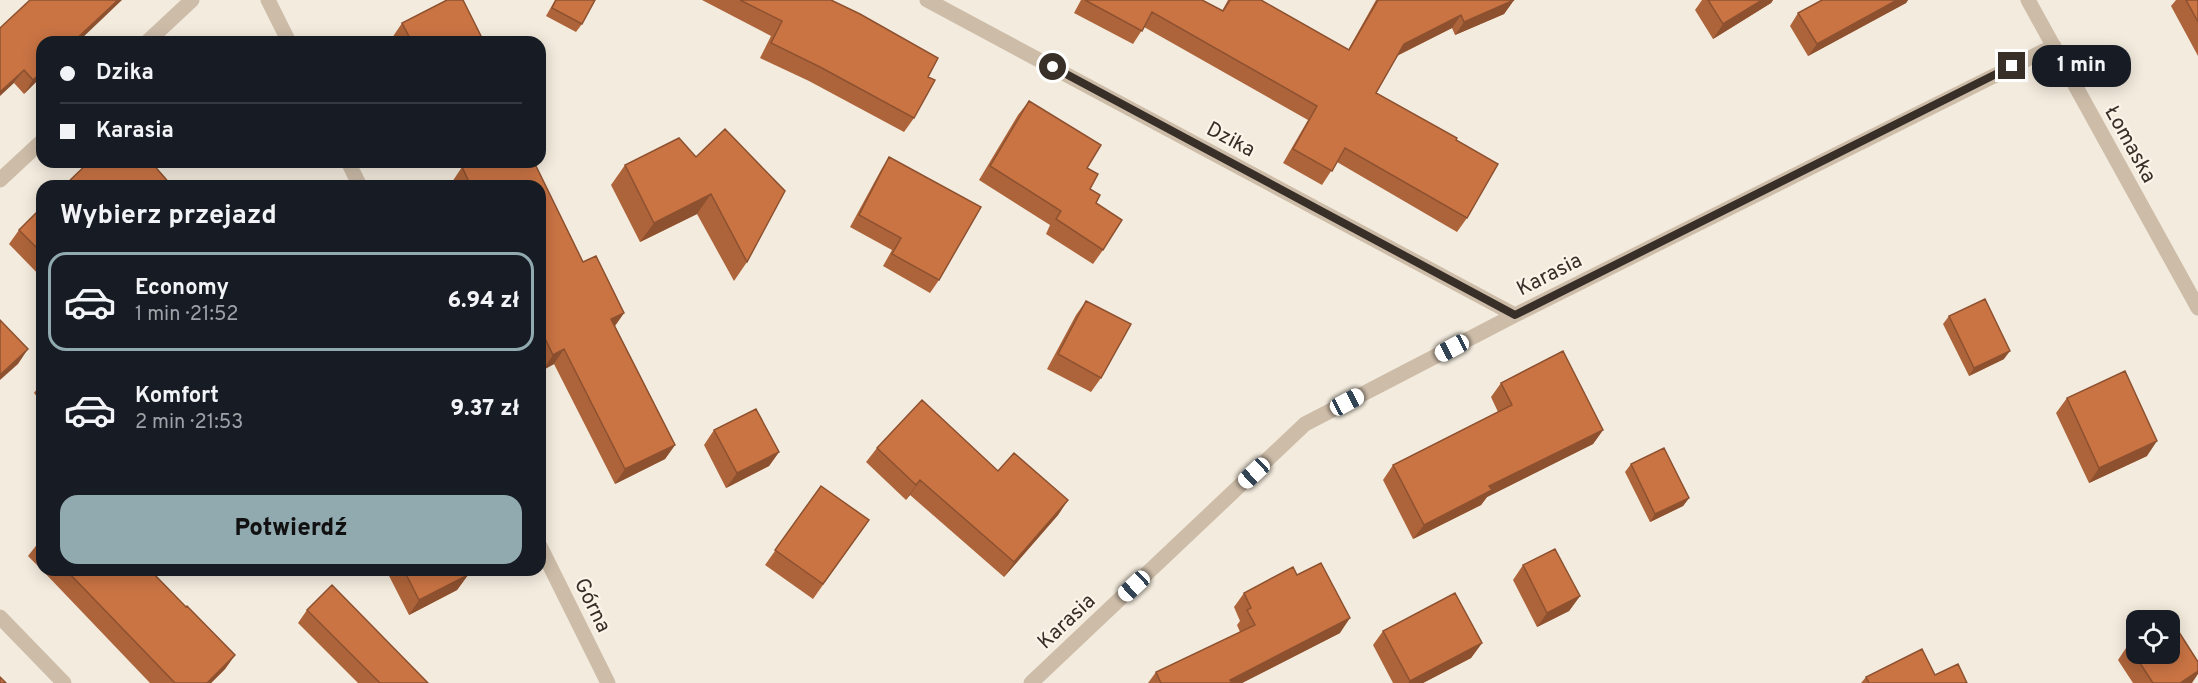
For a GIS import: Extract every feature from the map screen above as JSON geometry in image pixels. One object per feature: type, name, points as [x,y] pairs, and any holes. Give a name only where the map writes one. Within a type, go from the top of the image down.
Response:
[{"type":"street","points":[[153,36],[192,0]]},
{"type":"street","points":[[268,0],[286,36]]},
{"type":"street","name":"Dzika","points":[[927,0],[1515,315]]},
{"type":"street","name":"Łomaska","points":[[2028,0],[2198,308]]},
{"type":"street","name":"Karasia","points":[[1031,683],[1305,424],[1515,315],[2054,46]]},
{"type":"street","points":[[0,180],[36,147]]},
{"type":"street","name":"Górna","points":[[546,558],[608,683]]},
{"type":"street","points":[[0,617],[64,683]]},
{"type":"building","points":[[30,0],[118,0],[79,36],[36,36],[36,77],[33,80],[24,70],[0,92],[0,28]]},
{"type":"building","points":[[447,0],[463,0],[481,36],[409,36],[402,23]]},
{"type":"building","points":[[556,0],[595,0],[582,24],[552,8]]},
{"type":"building","points":[[740,0],[831,0],[938,58],[928,77],[935,80],[914,118],[771,43],[782,21]]},
{"type":"building","points":[[1085,0],[1202,0],[1223,11],[1230,0],[1261,0],[1349,50],[1378,0],[1514,0],[1464,22],[1461,15],[1404,44],[1376,93],[1457,138],[1456,140],[1498,164],[1467,218],[1345,148],[1332,171],[1293,149],[1317,106],[1152,12],[1142,31]]},
{"type":"building","points":[[1708,0],[1762,0],[1723,24]]},
{"type":"building","points":[[1822,0],[1897,0],[1817,44],[1798,13]]},
{"type":"building","points":[[2186,0],[2198,0],[2198,22]]},
{"type":"building","points":[[1029,101],[1101,145],[1087,168],[1098,174],[1090,189],[1100,195],[1096,203],[1122,220],[1103,250],[1056,219],[1061,211],[990,166]]},
{"type":"building","points":[[725,129],[785,191],[747,262],[711,194],[654,223],[625,165],[679,138],[696,157]]},
{"type":"building","points":[[889,157],[981,207],[939,280],[892,254],[901,238],[859,215]]},
{"type":"building","points":[[83,168],[156,168],[167,180],[70,180]]},
{"type":"building","points":[[462,168],[537,168],[543,180],[468,180]]},
{"type":"building","points":[[546,186],[583,262],[596,256],[624,313],[611,319],[675,445],[625,469],[564,349],[553,355],[546,340]]},
{"type":"building","points":[[36,213],[36,247],[19,230]]},
{"type":"building","points":[[1985,299],[2010,351],[1974,368],[1949,316]]},
{"type":"building","points":[[1086,301],[1131,324],[1101,378],[1058,354]]},
{"type":"building","points":[[0,320],[28,349],[0,375]]},
{"type":"building","points":[[1563,351],[1603,430],[1489,486],[1492,490],[1424,525],[1393,465],[1512,405],[1501,383]]},
{"type":"building","points":[[2125,371],[2157,441],[2099,468],[2067,398]]},
{"type":"building","points":[[922,400],[998,471],[1014,453],[1068,500],[1014,562],[920,480],[916,485],[877,448]]},
{"type":"building","points":[[756,409],[779,452],[737,473],[714,430]]},
{"type":"building","points":[[1664,448],[1689,498],[1655,514],[1631,464]]},
{"type":"building","points":[[821,486],[869,520],[823,584],[775,550]]},
{"type":"building","points":[[1555,549],[1580,596],[1547,613],[1523,565]]},
{"type":"building","points":[[1321,563],[1350,618],[1230,680],[1232,683],[1161,683],[1156,672],[1255,625],[1247,610],[1251,608],[1244,593],[1293,567],[1297,575]]},
{"type":"building","points":[[72,576],[156,576],[235,655],[207,683],[175,683]]},
{"type":"building","points":[[407,576],[466,576],[419,600]]},
{"type":"building","points":[[332,585],[428,683],[380,683],[307,610]]},
{"type":"building","points":[[1455,593],[1482,643],[1410,681],[1383,631]]},
{"type":"building","points":[[2180,634],[2198,662],[2198,671],[2180,683],[2153,683],[2140,664],[2180,664]]},
{"type":"building","points":[[1922,649],[1935,675],[1958,664],[1967,683],[1869,683],[1866,677]]},
{"type":"route","points":[[1053,67],[1515,315],[2012,66]]}]
